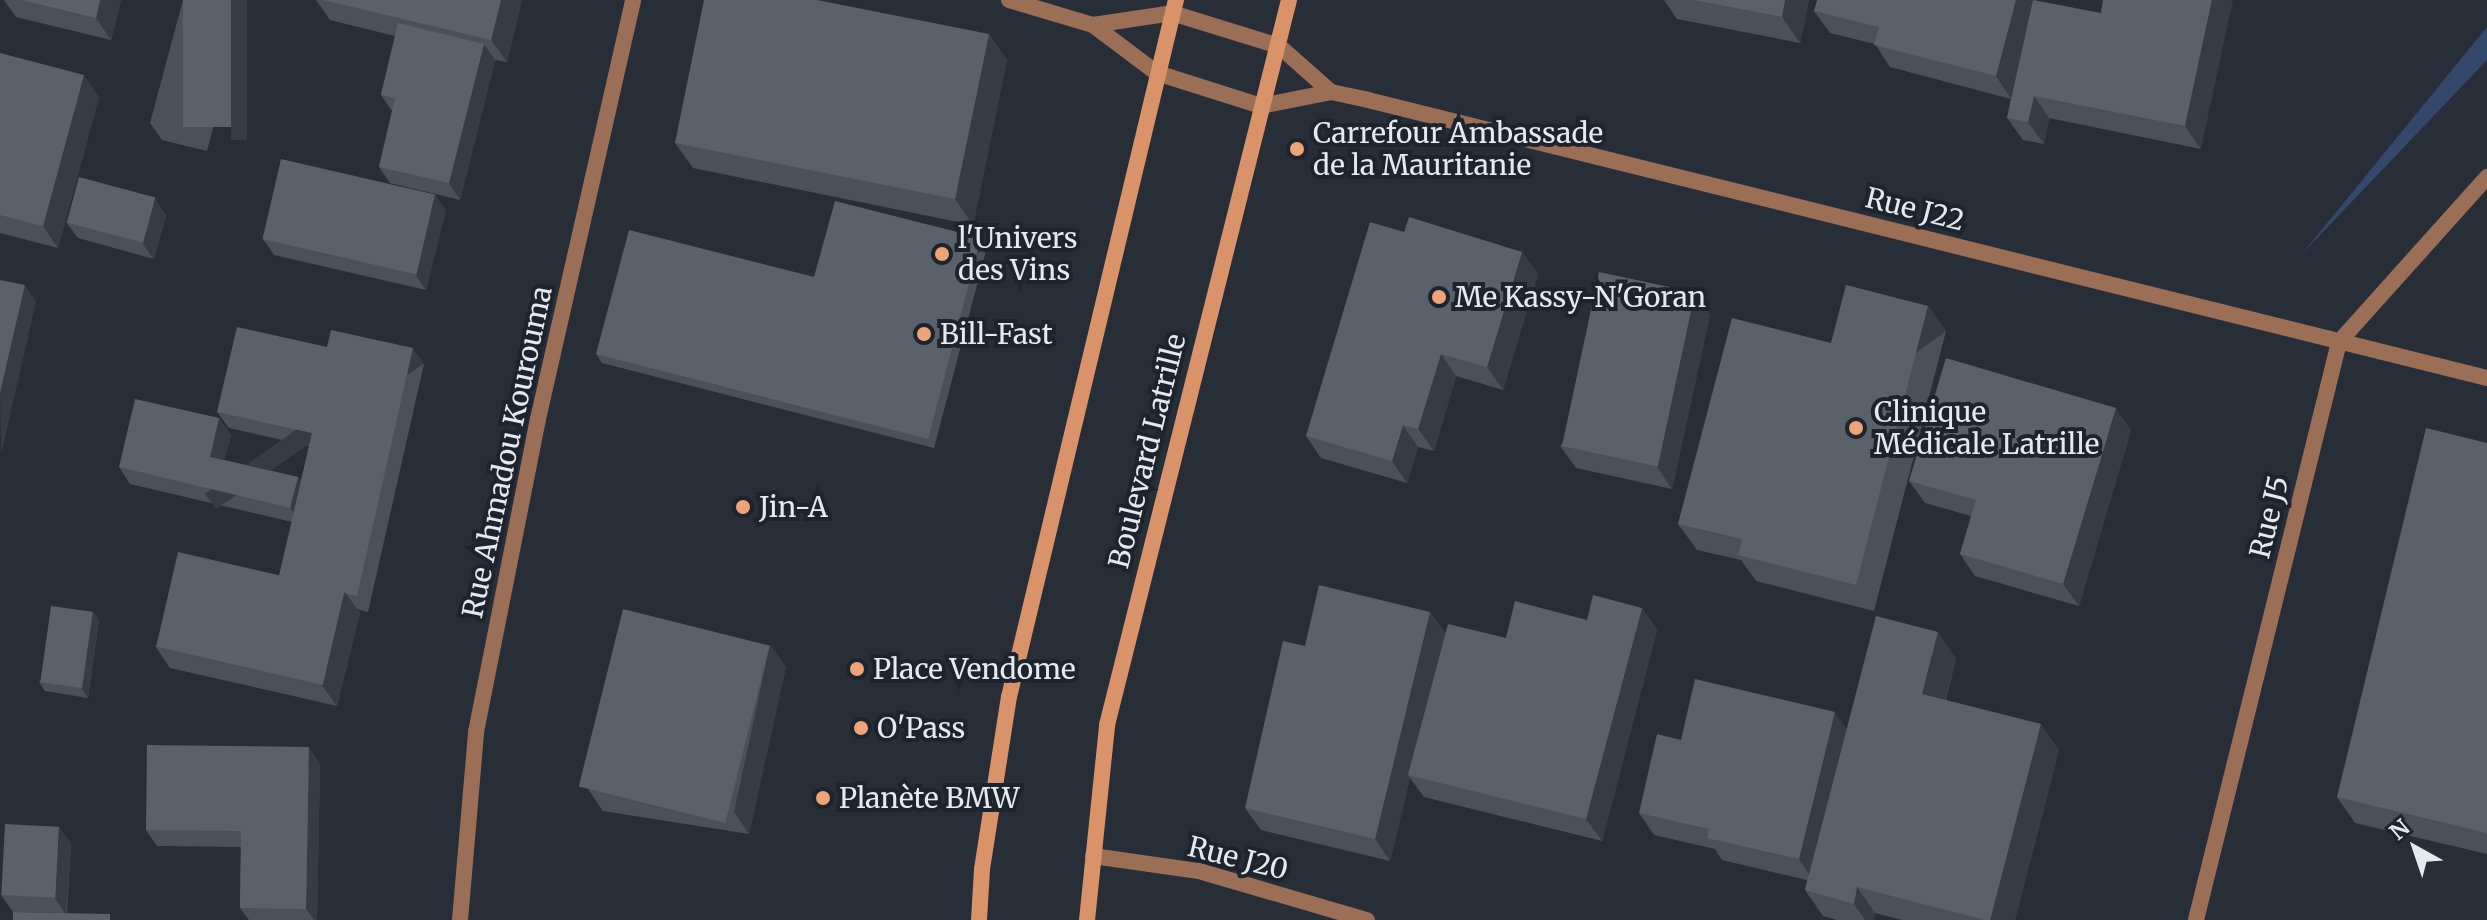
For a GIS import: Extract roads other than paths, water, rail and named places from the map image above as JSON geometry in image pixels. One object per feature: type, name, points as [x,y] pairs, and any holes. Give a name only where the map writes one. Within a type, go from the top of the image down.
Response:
[{"type":"main road","name":"Boulevard Latrille","points":[[1087,920],[1107,725],[1289,0]]},
{"type":"main road","points":[[979,920],[1009,697],[1174,6]]},
{"type":"street","name":"Rue Ahmadou Kourouma","points":[[460,920],[476,732],[538,419],[633,0]]},
{"type":"street","points":[[1009,0],[1093,25]]},
{"type":"street","name":"Rue J22","points":[[1093,25],[1174,6],[1279,46],[1331,92]]},
{"type":"street","name":"Rue J22","points":[[1093,25],[1157,73],[1261,106],[1331,92],[2487,378]]},
{"type":"street","name":"Rue J5","points":[[2196,920],[2339,342],[2487,177]]},
{"type":"street","name":"Rue J20","points":[[1093,856],[1199,871],[1367,920]]},
{"type":"place","name":"Carrefour Ambassade de la Mauritanie","points":[[1297,149]]},
{"type":"place","name":"l'Univers des Vins","points":[[942,254]]},
{"type":"place","name":"Me Kassy-N'Goran","points":[[1439,297]]},
{"type":"place","name":"Bill-Fast","points":[[924,334]]},
{"type":"place","name":"Clinique Médicale Latrille","points":[[1856,428]]},
{"type":"place","name":"Jin-A","points":[[743,507]]},
{"type":"place","name":"Place Vendome","points":[[857,669]]},
{"type":"place","name":"O'Pass","points":[[861,728]]},
{"type":"place","name":"Planète BMW","points":[[823,798]]}]
